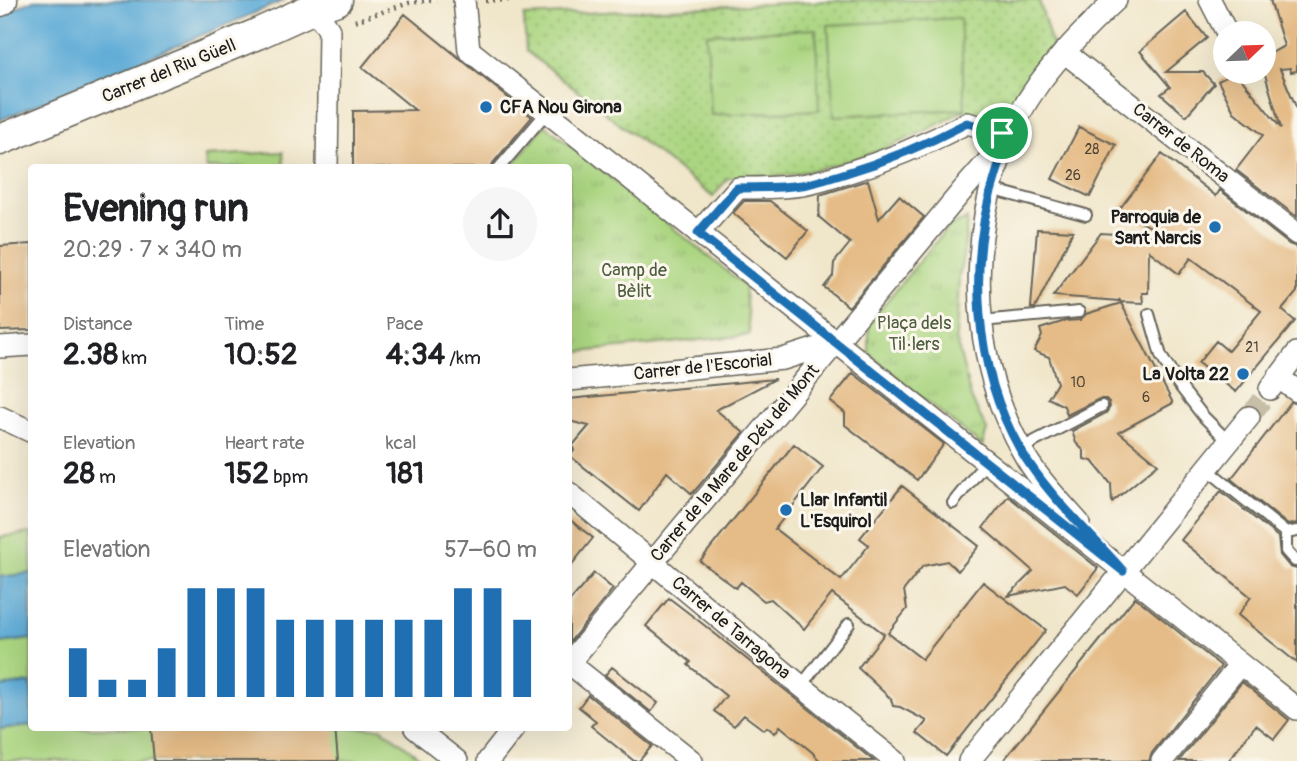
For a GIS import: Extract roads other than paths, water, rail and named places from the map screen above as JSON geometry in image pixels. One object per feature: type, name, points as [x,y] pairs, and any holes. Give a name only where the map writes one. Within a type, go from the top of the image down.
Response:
[{"type":"street","points":[[464,0],[469,50],[1297,709]]},
{"type":"street","points":[[1116,0],[1081,32],[1039,84],[1005,145],[987,202],[981,247],[981,321],[995,393],[1020,449],[1048,489],[1123,571]]},
{"type":"street","points":[[1210,0],[1221,21]]},
{"type":"street","points":[[326,4],[327,164]]},
{"type":"street","name":"Carrer del Riu Güell","points":[[0,141],[326,4]]},
{"type":"street","name":"Carrer de Roma","points":[[1064,52],[1297,234]]},
{"type":"street","points":[[698,233],[737,188],[805,185],[912,150],[967,123],[1011,135]]},
{"type":"street","name":"Carrer de la Mare de Déu del Mont","points":[[572,659],[1011,135]]},
{"type":"street","name":"Carrer de l'Escorial","points":[[572,380],[783,359],[836,342]]},
{"type":"street","points":[[0,347],[28,345]]},
{"type":"street","points":[[1297,353],[1274,383],[1297,391]]},
{"type":"street","points":[[0,417],[28,430]]},
{"type":"street","points":[[969,761],[1249,417]]},
{"type":"street","name":"Carrer de Tarragona","points":[[572,496],[895,761]]},
{"type":"street","points":[[1162,761],[1240,664]]},
{"type":"street","points":[[572,665],[692,761]]},
{"type":"street","points":[[419,731],[457,761]]},
{"type":"street","points":[[488,761],[512,731]]},
{"type":"lane","points":[[502,164],[547,112]]},
{"type":"lane","points":[[991,189],[1086,215]]},
{"type":"lane","points":[[981,321],[1079,312]]},
{"type":"lane","points":[[1149,314],[1161,356],[1167,366],[1203,416],[1229,442]]},
{"type":"lane","points":[[1020,449],[1102,406]]},
{"type":"lane","points":[[953,503],[986,461]]},
{"type":"lane","points":[[1207,469],[1292,532],[1286,551],[1295,561]]},
{"type":"lane","points":[[801,686],[849,624]]},
{"type":"water","points":[[34,0],[285,0],[0,120],[0,15]]},
{"type":"water","points":[[28,573],[28,639],[0,643],[0,577]]},
{"type":"water","points":[[28,683],[28,725],[0,729],[0,687]]},
{"type":"tunnel","points":[[1249,417],[1270,389]]},
{"type":"place","name":"CFA Nou Girona","points":[[486,107]]},
{"type":"place","name":"Parroquia de Sant Narcis","points":[[1215,227]]},
{"type":"place","name":"La Volta 22","points":[[1243,374]]},
{"type":"place","name":"Llar Infantil L'Esquirol","points":[[786,510]]},
{"type":"park label","name":"Camp de Bèlit","points":[[634,280]]},
{"type":"park label","name":"Plaça dels Til·lers","points":[[914,333]]}]
